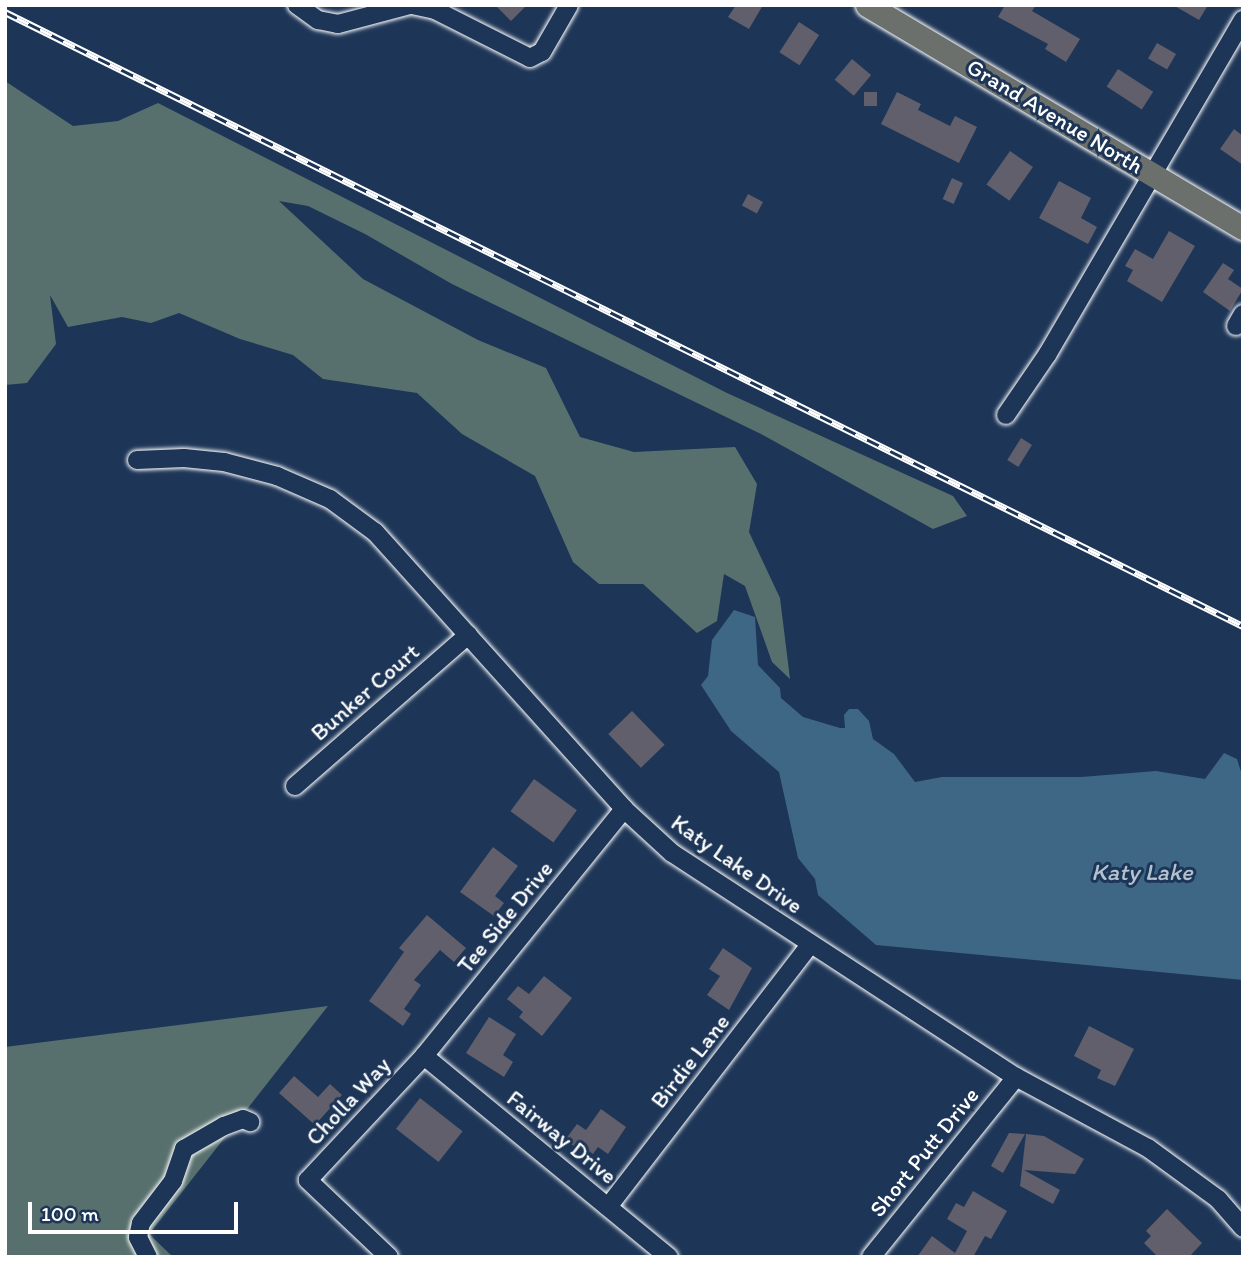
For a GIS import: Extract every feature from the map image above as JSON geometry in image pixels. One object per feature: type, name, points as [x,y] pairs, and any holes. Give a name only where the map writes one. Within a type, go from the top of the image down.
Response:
[{"type":"main road","name":"Grand Avenue North","points":[[867,5],[1243,228]]},
{"type":"street","points":[[297,5],[318,20],[338,24],[411,5],[435,10],[530,58],[542,52],[569,5]]},
{"type":"street","points":[[1006,415],[1047,355],[1151,173],[1243,20]]},
{"type":"street","name":"Katy Lake Drive","points":[[136,460],[184,458],[224,462],[277,476],[330,499],[375,532],[624,809],[672,853],[1016,1077],[1148,1148],[1218,1199],[1243,1228]]},
{"type":"street","name":"Bunker Court","points":[[295,786],[468,635]]},
{"type":"street","name":"Tee Side Drive","points":[[424,1056],[624,809]]},
{"type":"street","name":"Birdie Lane","points":[[608,1207],[810,945]]},
{"type":"street","name":"Cholla Way","points":[[389,1257],[308,1180],[424,1056]]},
{"type":"street","name":"Fairway Drive","points":[[424,1056],[668,1257]]},
{"type":"street","name":"Short Putt Drive","points":[[871,1257],[1016,1077]]},
{"type":"street","points":[[148,1257],[138,1237],[141,1223],[173,1181],[184,1149],[224,1126],[243,1119],[250,1122]]},
{"type":"green space","points":[[5,81],[73,126],[118,121],[158,103],[727,393],[953,496],[967,516],[933,529],[761,434],[452,284],[365,234],[308,206],[279,201],[363,279],[478,340],[546,368],[580,437],[634,452],[735,447],[757,484],[749,532],[780,598],[790,679],[772,662],[745,586],[724,574],[717,621],[697,633],[643,584],[599,584],[573,562],[535,476],[462,434],[417,393],[323,379],[293,355],[240,339],[179,313],[151,323],[122,317],[68,327],[50,295],[56,344],[27,383],[5,385]]},
{"type":"green space","points":[[328,1006],[149,1234],[173,1257],[5,1257],[5,1047]]},
{"type":"water","name":"Katy Lake","points":[[734,610],[755,617],[758,665],[780,688],[781,698],[803,717],[840,728],[845,728],[844,715],[849,709],[858,709],[869,721],[873,739],[894,754],[915,782],[942,777],[1081,777],[1156,771],[1205,779],[1224,753],[1237,759],[1243,778],[1243,980],[876,945],[818,895],[815,879],[798,858],[779,772],[731,731],[701,685],[708,676],[712,640]]},
{"type":"building","points":[[495,5],[527,5],[511,21]]},
{"type":"building","points":[[736,5],[763,5],[749,29],[728,17]]},
{"type":"building","points":[[1005,5],[1036,5],[1032,11],[1080,39],[1066,62],[1045,49],[1048,44],[998,17]]},
{"type":"building","points":[[1173,5],[1208,5],[1199,20]]},
{"type":"building","points":[[799,22],[819,35],[800,65],[779,52]]},
{"type":"building","points":[[1157,43],[1176,54],[1167,70],[1148,59]]},
{"type":"building","points":[[852,59],[871,75],[854,96],[835,80]]},
{"type":"building","points":[[1118,69],[1153,92],[1142,109],[1107,87]]},
{"type":"building","points":[[864,92],[877,92],[877,106],[864,106]]},
{"type":"building","points":[[897,92],[921,104],[918,110],[950,126],[955,116],[977,127],[959,163],[881,124]]},
{"type":"building","points":[[1234,129],[1243,136],[1243,165],[1220,149]]},
{"type":"building","points":[[1010,151],[1033,167],[1009,201],[986,185]]},
{"type":"building","points":[[952,178],[963,183],[954,204],[943,199]]},
{"type":"building","points":[[1059,181],[1091,198],[1081,218],[1097,227],[1088,244],[1039,218]]},
{"type":"building","points":[[748,194],[763,202],[757,213],[742,205]]},
{"type":"building","points":[[1169,231],[1195,246],[1162,302],[1127,281],[1133,270],[1125,266],[1135,249],[1153,259]]},
{"type":"building","points":[[1223,263],[1234,270],[1228,279],[1243,289],[1230,311],[1203,292]]},
{"type":"building","points":[[1021,438],[1032,445],[1018,467],[1007,460]]},
{"type":"building","points":[[632,711],[665,745],[641,768],[608,734]]},
{"type":"building","points":[[534,779],[577,810],[553,843],[510,811]]},
{"type":"building","points":[[493,847],[518,866],[495,896],[504,903],[494,916],[460,892]]},
{"type":"building","points":[[427,915],[466,948],[454,962],[440,950],[414,980],[421,985],[404,1009],[411,1014],[403,1026],[369,1001],[404,952],[399,948]]},
{"type":"building","points":[[723,948],[752,968],[729,1010],[707,995],[720,976],[709,969]]},
{"type":"building","points":[[544,976],[572,998],[542,1036],[519,1017],[523,1012],[507,999],[518,986],[529,994]]},
{"type":"building","points":[[489,1017],[516,1034],[503,1055],[513,1062],[504,1077],[466,1053]]},
{"type":"building","points":[[1089,1026],[1134,1049],[1115,1086],[1097,1078],[1101,1070],[1074,1056]]},
{"type":"building","points":[[294,1076],[318,1097],[330,1084],[342,1095],[315,1125],[279,1093]]},
{"type":"building","points":[[420,1098],[463,1131],[439,1162],[396,1129]]},
{"type":"building","points":[[601,1109],[626,1127],[608,1154],[598,1147],[593,1154],[583,1147],[581,1151],[565,1140],[577,1124],[586,1130]]},
{"type":"building","points":[[1009,1133],[1025,1134],[1003,1173],[991,1166]]},
{"type":"building","points":[[1026,1134],[1044,1136],[1084,1159],[1075,1174],[1024,1170],[1060,1190],[1053,1204],[1020,1186]]},
{"type":"building","points":[[973,1191],[1007,1211],[991,1239],[985,1236],[973,1257],[917,1257],[932,1236],[955,1253],[967,1231],[947,1219],[956,1203],[964,1207]]},
{"type":"building","points":[[1167,1209],[1202,1243],[1189,1257],[1158,1257],[1144,1243],[1151,1236],[1146,1231]]},
{"type":"railway","points":[[5,12],[1243,626]]}]
